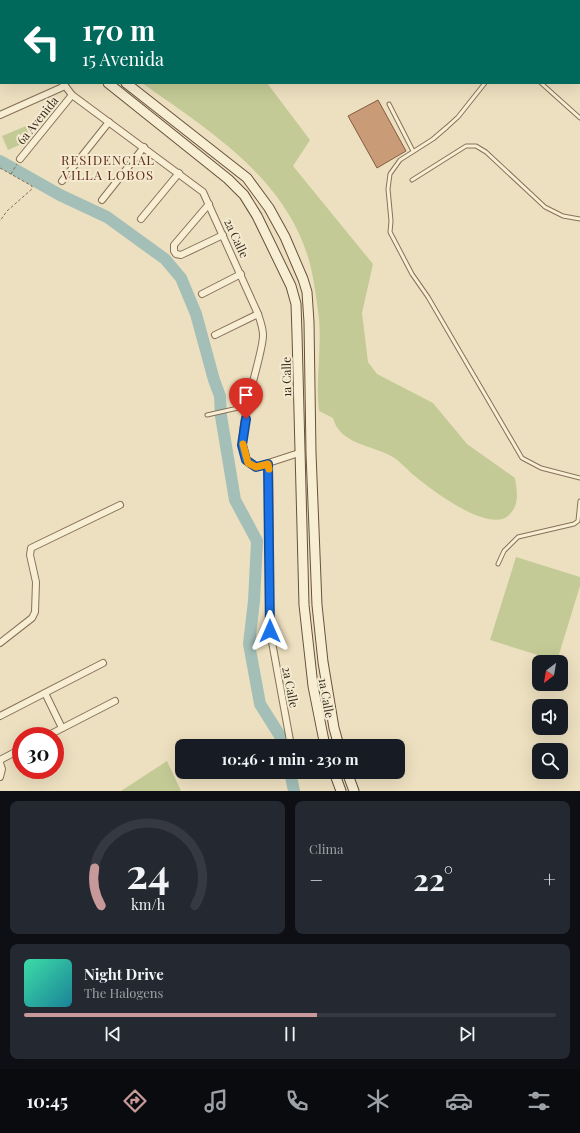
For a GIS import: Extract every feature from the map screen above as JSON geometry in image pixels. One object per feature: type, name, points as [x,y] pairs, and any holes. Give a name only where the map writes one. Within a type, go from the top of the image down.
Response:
[{"type":"main road","name":"1a Calle","points":[[109,84],[228,179],[244,195],[257,216],[294,294],[297,334],[299,453],[306,641],[318,717],[323,739]]},
{"type":"main road","name":"1a Calle","points":[[127,84],[247,178],[269,208],[285,237],[303,279],[307,292],[309,322],[311,453],[317,605],[323,662],[337,739]]},
{"type":"main road","points":[[337,779],[341,791]]},
{"type":"main road","points":[[350,779],[354,791]]},
{"type":"street","points":[[0,115],[64,84]]},
{"type":"street","name":"2a Calle","points":[[64,84],[72,95],[203,192],[258,314],[263,335],[247,406],[242,445],[245,458],[250,465],[256,467],[268,464],[270,631],[290,739]]},
{"type":"street","name":"6a Avenida","points":[[19,161],[72,95]]},
{"type":"street","points":[[62,181],[109,122]]},
{"type":"street","points":[[102,200],[144,147]]},
{"type":"street","points":[[141,219],[180,174]]},
{"type":"street","points":[[209,204],[174,245],[174,252],[181,255],[223,235]]},
{"type":"street","points":[[202,294],[241,274]]},
{"type":"street","points":[[215,335],[258,314]]},
{"type":"street","points":[[268,464],[299,453]]},
{"type":"street","points":[[0,643],[32,618],[35,612],[36,582],[30,555],[31,548],[120,505]]},
{"type":"street","points":[[0,716],[103,662]]},
{"type":"street","points":[[45,692],[62,727]]},
{"type":"street","points":[[64,727],[115,701]]},
{"type":"street","points":[[0,777],[2,769],[0,761],[12,754]]},
{"type":"lane","points":[[484,84],[458,117],[447,128],[433,139],[400,160],[390,174],[388,189],[391,221],[390,232],[522,458],[541,468],[580,478]]},
{"type":"lane","points":[[542,84],[580,118]]},
{"type":"lane","points":[[389,104],[412,151]]},
{"type":"lane","points":[[412,180],[466,146],[476,146],[486,152],[545,207],[563,216],[580,219]]},
{"type":"lane","points":[[208,415],[247,406]]},
{"type":"lane","points":[[498,564],[504,551],[518,537],[574,524],[578,521],[580,501]]},
{"type":"path","points":[[11,174],[19,161]]},
{"type":"path","points":[[0,168],[32,186],[32,189],[7,211],[0,221]]},
{"type":"green space","points":[[143,84],[268,84],[310,140],[293,166],[373,264],[362,313],[368,362],[377,374],[433,403],[467,444],[515,478],[517,498],[515,507],[509,515],[500,519],[489,519],[476,515],[462,508],[435,492],[393,457],[350,439],[337,427],[333,418],[319,411],[319,323],[316,294],[311,268],[303,243],[291,217],[275,194],[256,172],[235,152],[189,116]]},
{"type":"green space","points":[[26,126],[31,140],[8,150],[2,136]]},
{"type":"green space","points":[[516,557],[580,577],[580,586],[559,655],[538,655],[490,640]]},
{"type":"green space","points":[[167,761],[181,791],[121,791]]},
{"type":"building","points":[[378,100],[406,151],[377,168],[348,116]]},
{"type":"waterway","points":[[0,161],[60,195],[107,217],[165,259],[181,278],[196,314],[214,380],[220,396],[221,416],[235,500],[257,541],[254,601],[249,644],[260,704],[282,739]]},
{"type":"waterway","points":[[291,779],[294,791]]},
{"type":"slow traffic","points":[[243,444],[245,458],[250,465],[256,467],[268,464],[269,469]]},
{"type":"district","name":"RESIDENCIAL VILLA LOBOS","points":[[108,166]]},
{"type":"route","points":[[246,419],[242,445],[245,458],[250,465],[256,467],[268,464],[270,631]]}]
